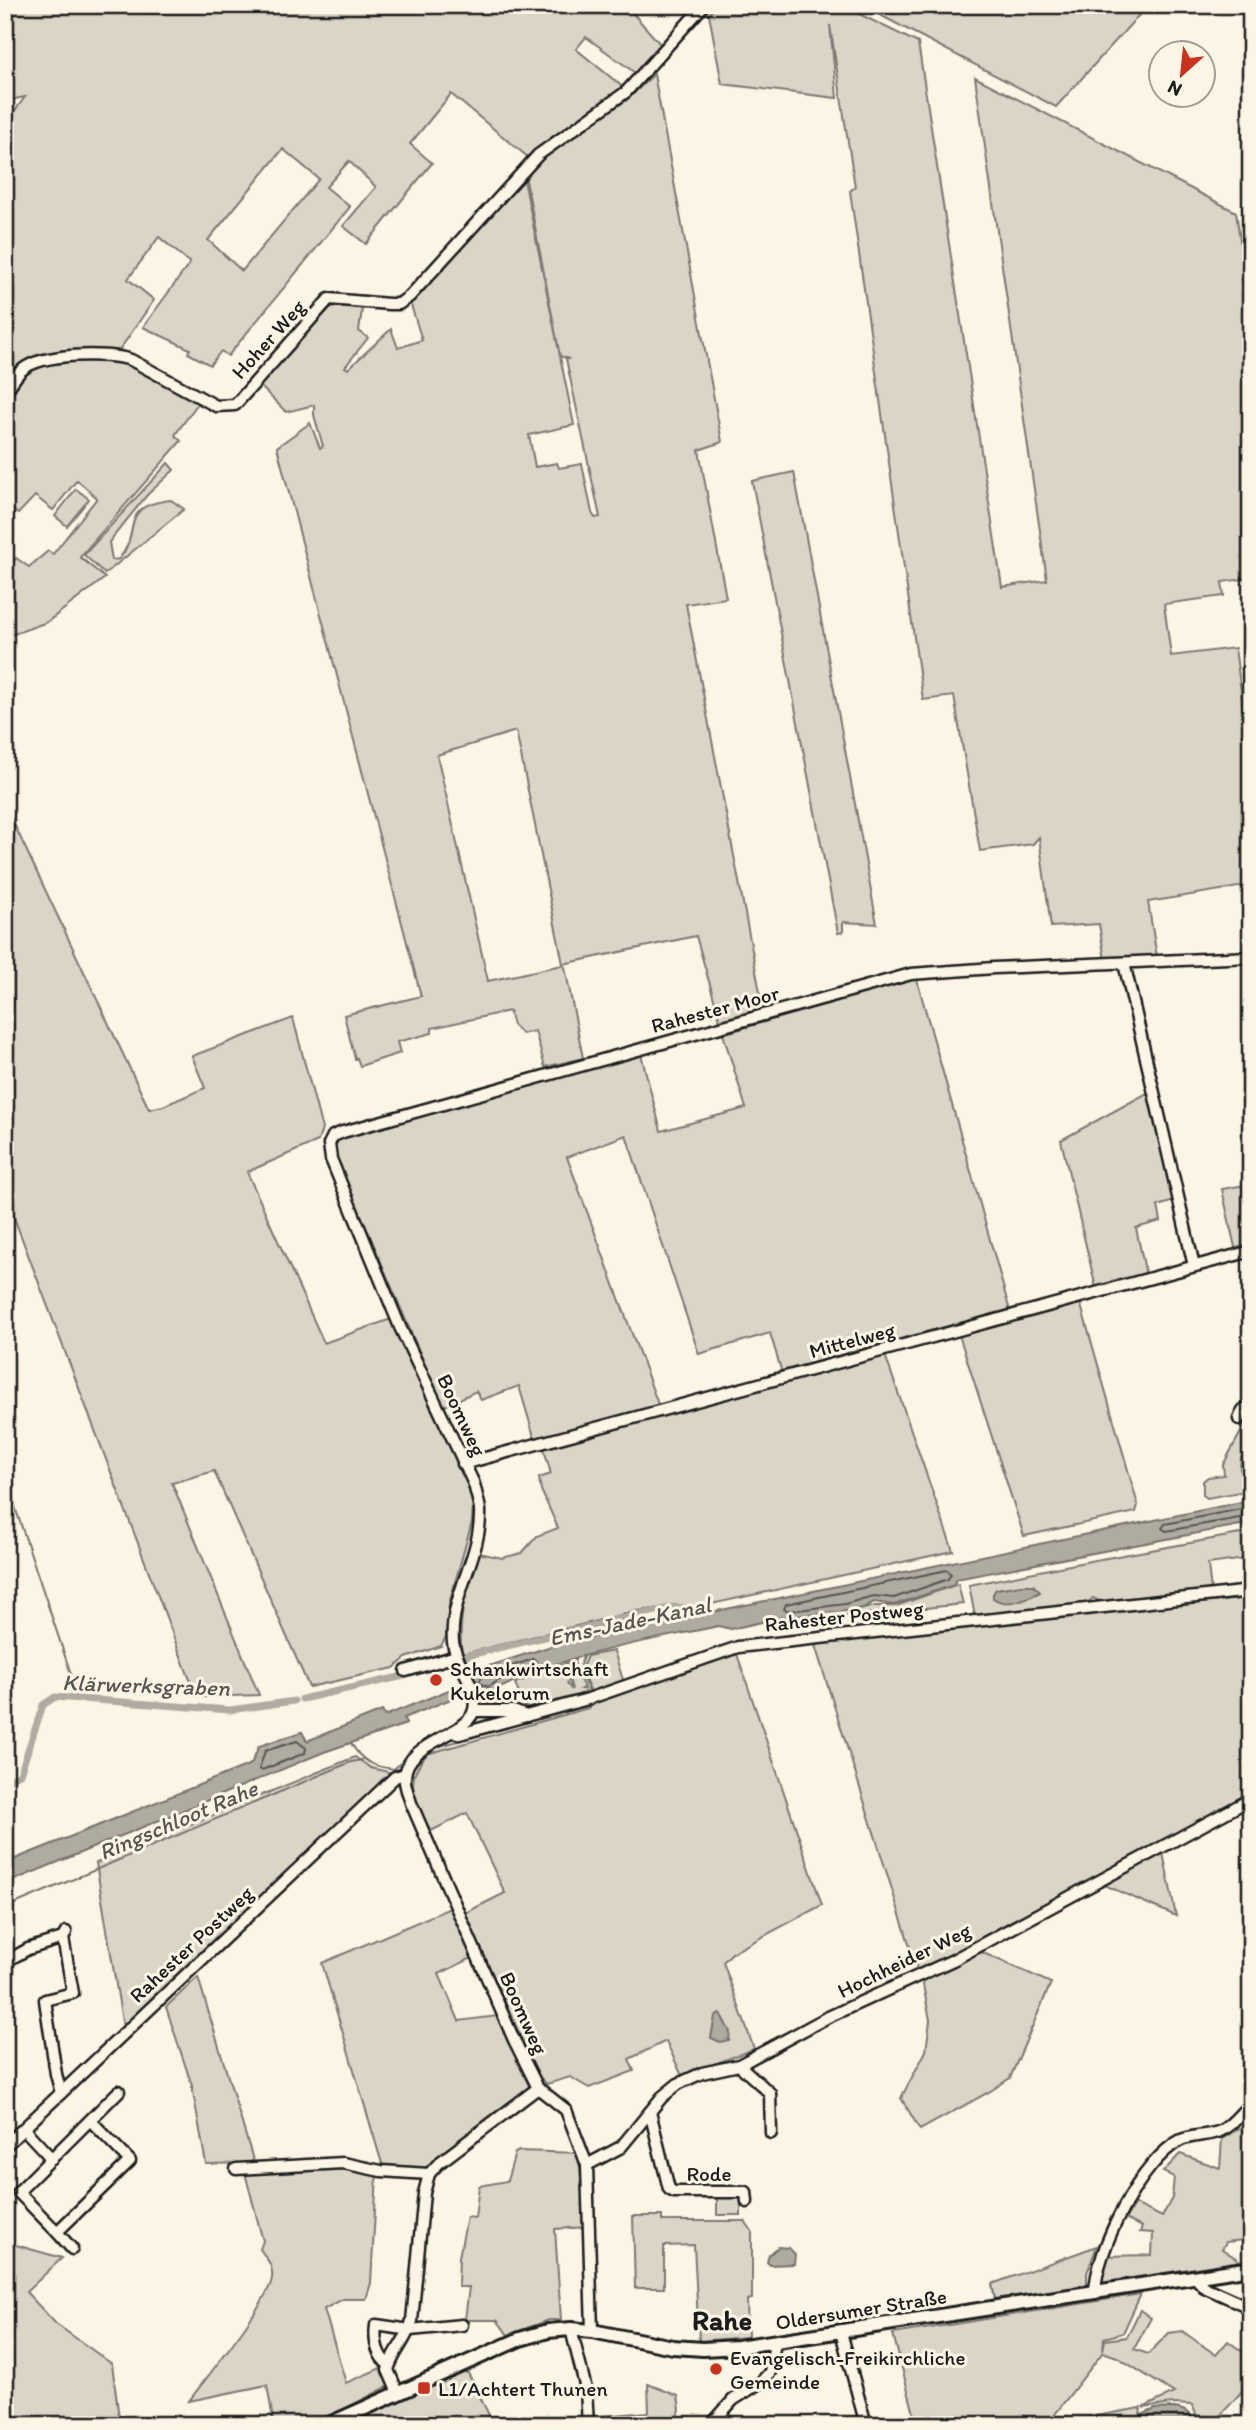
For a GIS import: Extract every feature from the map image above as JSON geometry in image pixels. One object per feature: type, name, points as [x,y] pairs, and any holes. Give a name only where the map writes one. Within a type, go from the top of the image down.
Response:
[{"type":"main road","name":"Oldersumer Straße","points":[[327,2425],[520,2339],[548,2331],[593,2331],[673,2347],[703,2349],[775,2342],[1251,2268]]},
{"type":"street","name":"Hoher Weg","points":[[5,393],[21,371],[29,366],[58,358],[102,355],[131,360],[216,406],[235,405],[329,299],[399,304],[410,296],[538,155],[626,92],[704,5]]},
{"type":"street","name":"Rahester Moor","points":[[329,1144],[333,1136],[343,1132],[911,974],[1251,957]]},
{"type":"street","points":[[1124,963],[1194,1266]]},
{"type":"street","name":"Boomweg","points":[[329,1144],[331,1159],[400,1326],[474,1484],[480,1508],[479,1530],[453,1622],[456,1656],[474,1695],[474,1711]]},
{"type":"street","name":"Mittelweg","points":[[463,1464],[1251,1251]]},
{"type":"street","points":[[1239,1419],[1243,1410],[1251,1405]]},
{"type":"street","name":"Rahester Postweg","points":[[453,1731],[460,1734],[588,1699],[738,1647],[1251,1591]]},
{"type":"street","points":[[406,1671],[456,1656]]},
{"type":"street","points":[[405,1774],[414,1757],[428,1744],[453,1731],[470,1718],[474,1711],[513,1711],[526,1716]]},
{"type":"street","name":"Boomweg","points":[[405,1774],[404,1781],[411,1803],[514,2040],[538,2088],[566,2110],[587,2165],[593,2331]]},
{"type":"street","name":"Rahester Postweg","points":[[6,2144],[395,1777],[405,1774]]},
{"type":"street","name":"Hochheider Weg","points":[[587,2165],[621,2147],[662,2097],[678,2084],[702,2073],[739,2065],[826,2018],[953,1960],[1251,1799]]},
{"type":"street","points":[[5,1962],[65,1935],[74,1993],[45,2000],[61,2093]]},
{"type":"street","points":[[739,2065],[770,2093],[771,2133]]},
{"type":"street","points":[[398,2393],[389,2375],[389,2365],[410,2330],[415,2303],[424,2193],[429,2174],[439,2163],[538,2088]]},
{"type":"street","points":[[72,2249],[18,2192],[120,2091]]},
{"type":"street","points":[[1095,2293],[1103,2249],[1124,2207],[1151,2167],[1180,2141],[1222,2130],[1251,2103]]},
{"type":"street","name":"Rode","points":[[650,2112],[669,2189],[674,2192],[746,2197],[747,2179]]},
{"type":"street","points":[[57,2232],[130,2161],[91,2121]]},
{"type":"street","points":[[24,2129],[52,2159]]},
{"type":"street","points":[[236,2169],[343,2162],[381,2171],[429,2174]]},
{"type":"street","points":[[1195,2277],[1204,2287],[1251,2308]]},
{"type":"street","points":[[389,2365],[385,2363],[374,2341],[376,2325],[410,2330],[462,2325]]},
{"type":"street","points":[[572,2329],[586,2389],[588,2425]]},
{"type":"street","points":[[841,2332],[866,2425]]},
{"type":"street","points":[[711,2425],[733,2400],[761,2382],[771,2372],[775,2342]]},
{"type":"shaded area","points":[[5,5],[629,5],[629,9],[662,46],[638,75],[586,37],[576,49],[624,88],[529,158],[451,94],[410,144],[432,163],[366,244],[343,226],[376,187],[349,161],[326,187],[350,207],[228,356],[221,351],[210,365],[188,353],[190,349],[143,327],[190,263],[159,237],[128,279],[154,300],[118,352],[82,351],[40,356],[21,365],[5,389],[5,124],[25,97],[5,101]],"holes":[[[283,149],[319,179],[242,271],[208,240]]]},
{"type":"shaded area","points":[[717,5],[841,5],[918,43],[1002,587],[1047,580],[975,77],[1236,212],[1251,315],[1251,578],[1222,582],[1224,596],[1164,604],[1171,656],[1235,648],[1251,765],[1251,885],[1148,902],[1157,957],[1105,960],[1099,924],[1051,927],[1039,837],[1033,844],[980,851],[954,696],[923,700],[850,191],[855,187],[830,25],[837,98],[722,84],[709,14]]},
{"type":"shaded area","points":[[861,5],[1148,5],[1056,107]]},
{"type":"shaded area","points":[[654,74],[722,442],[699,450],[726,598],[686,604],[763,1008],[720,1020],[696,936],[563,964],[516,731],[437,755],[488,981],[562,965],[565,967],[583,1058],[545,1067],[535,1031],[522,1034],[513,1025],[509,1011],[432,1028],[432,1033],[397,1042],[400,1053],[360,1066],[357,1058],[355,1059],[344,1015],[421,996],[277,447],[310,423],[320,448],[323,446],[314,415],[314,405],[286,412],[258,384],[330,308],[343,305],[362,309],[359,331],[368,338],[345,367],[348,369],[391,329],[398,348],[422,340],[410,302],[523,175],[574,425],[529,435],[535,467],[557,463],[559,468],[582,464],[592,513],[595,518],[600,517],[566,359],[569,359],[560,356],[525,175],[545,153],[628,99]]},
{"type":"shaded area","points":[[80,359],[113,360],[126,364],[198,403],[175,435],[181,441],[80,557],[105,578],[47,622],[5,637],[5,568],[16,558],[29,567],[48,551],[53,554],[97,498],[77,480],[53,510],[35,496],[18,514],[5,505],[5,400],[27,370]]},
{"type":"shaded area","points":[[168,463],[174,470],[147,495],[109,542],[112,560],[119,559],[126,548],[134,521],[143,508],[171,500],[184,509],[105,574],[84,555]]},
{"type":"shaded area","points":[[794,472],[877,924],[843,922],[843,932],[838,933],[752,481]]},
{"type":"shaded area","points":[[76,489],[89,499],[67,526],[55,516]]},
{"type":"shaded area","points":[[5,805],[149,1109],[163,1106],[205,1088],[192,1056],[293,1018],[322,1129],[318,1141],[247,1172],[324,1343],[391,1319],[469,1488],[473,1505],[472,1522],[449,1604],[446,1637],[441,1646],[406,1658],[394,1668],[309,1687],[214,1471],[172,1483],[259,1695],[203,1697],[195,1693],[5,1194]]},
{"type":"shaded area","points":[[909,980],[917,980],[1010,1311],[782,1373],[770,1333],[699,1354],[626,1135],[567,1157],[659,1407],[535,1440],[519,1386],[481,1400],[476,1391],[443,1407],[333,1150],[334,1144],[346,1134],[641,1054],[661,1131],[746,1108],[723,1034]]},
{"type":"shaded area","points":[[1149,1092],[1174,1201],[1158,1206],[1161,1221],[1136,1228],[1146,1275],[1096,1288],[1061,1140]]},
{"type":"shaded area","points":[[1251,1184],[1251,1248],[1236,1252],[1222,1189]]},
{"type":"shaded area","points":[[1080,1302],[1138,1505],[1136,1512],[1024,1536],[959,1335]]},
{"type":"shaded area","points":[[885,1355],[953,1551],[689,1609],[684,1605],[637,1611],[462,1654],[464,1602],[479,1553],[502,1558],[522,1553],[537,1536],[558,1528],[541,1490],[539,1478],[551,1474],[544,1449]]},
{"type":"shaded area","points":[[1251,1414],[1251,1446],[1241,1458],[1240,1470],[1251,1475],[1251,1490],[1207,1498],[1203,1495],[1203,1481],[1208,1477],[1224,1475],[1223,1465],[1242,1430],[1246,1416]]},
{"type":"shaded area","points":[[1251,1532],[1251,1586],[1245,1559],[1208,1564],[1211,1591],[1105,1604],[1093,1598],[1087,1603],[975,1617],[969,1585]]},
{"type":"shaded area","points":[[958,1584],[963,1604],[847,1616],[848,1613],[875,1606],[896,1606]]},
{"type":"shaded area","points":[[1251,1598],[1251,1796],[951,1959],[918,1972],[814,1642]]},
{"type":"shaded area","points":[[614,1651],[624,1683],[592,1694],[581,1670],[587,1656]]},
{"type":"shaded area","points":[[737,1654],[822,1905],[732,1953],[723,1962],[754,2049],[682,2076],[666,2041],[629,2059],[634,2071],[589,2088],[570,2077],[547,2084],[539,2077],[465,1913],[505,1893],[467,1813],[429,1832],[414,1792],[415,1774],[427,1754],[588,1708],[593,1702]]},
{"type":"shaded area","points":[[575,1660],[569,1678],[575,1663],[575,1672],[584,1687],[581,1689],[586,1692],[565,1701],[529,1709],[523,1705],[515,1683]]},
{"type":"shaded area","points":[[355,1757],[371,1768],[393,1773],[162,1994],[123,2027],[96,1863]]},
{"type":"shaded area","points":[[1162,1848],[1176,1916],[1102,1884]]},
{"type":"shaded area","points":[[450,1908],[472,1958],[439,1974],[459,2021],[497,2016],[530,2088],[420,2172],[383,2167],[322,1963]]},
{"type":"shaded area","points":[[981,1952],[1051,1983],[1010,2078],[920,2130],[901,2098],[926,2051],[930,2020],[922,1980]]},
{"type":"shaded area","points":[[198,1977],[254,2163],[206,2164],[192,2086],[166,2007]]},
{"type":"shaded area","points":[[1251,2121],[1251,2239],[1226,2242],[1222,2249],[1240,2261],[1101,2283],[1103,2256],[1152,2255],[1153,2233],[1140,2232],[1142,2227],[1125,2219],[1135,2204],[1162,2217],[1172,2198],[1174,2177],[1163,2172],[1180,2154],[1220,2168],[1222,2139]]},
{"type":"shaded area","points":[[515,2153],[578,2153],[588,2227],[555,2229],[561,2320],[549,2320],[508,2335],[497,2320],[465,2320],[469,2287],[458,2287],[459,2257],[467,2217],[475,2218],[479,2186],[507,2181]]},
{"type":"shaded area","points":[[338,2165],[377,2174],[371,2283],[366,2299],[343,2299],[324,2309],[346,2383],[383,2367],[391,2385],[313,2425],[274,2425],[267,2385],[189,2401],[249,2321],[269,2289],[272,2278],[271,2266],[260,2249],[263,2241],[245,2173]]},
{"type":"shaded area","points":[[717,2193],[741,2193],[741,2215],[717,2215]]},
{"type":"shaded area","points":[[633,2216],[662,2216],[662,2221],[745,2221],[752,2231],[752,2299],[747,2300],[748,2337],[699,2341],[694,2245],[664,2246],[664,2288],[635,2288]]},
{"type":"shaded area","points":[[5,2242],[62,2258],[26,2292],[56,2324],[112,2364],[120,2425],[12,2425],[5,2381]]},
{"type":"shaded area","points":[[1097,2246],[1087,2273],[1087,2286],[995,2299],[992,2284]]},
{"type":"shaded area","points":[[1141,2294],[1123,2333],[1104,2338],[1103,2350],[1105,2340],[1127,2337],[1140,2310],[1151,2318],[1134,2349],[1148,2354],[1169,2333],[1182,2331],[1216,2355],[1228,2341],[1251,2358],[1251,2381],[1212,2425],[1201,2425],[1192,2405],[1173,2404],[1143,2408],[1174,2393],[1117,2357],[1103,2352],[1052,2418],[1026,2425],[917,2425],[893,2334]]},
{"type":"shaded area","points":[[467,2371],[494,2425],[344,2425]]},
{"type":"shaded area","points":[[648,2384],[678,2396],[680,2409],[676,2425],[592,2425],[592,2417],[649,2412]]},
{"type":"shaded area","points":[[1141,2408],[1139,2425],[1057,2423]]},
{"type":"water","points":[[1251,1500],[1251,1523],[956,1579],[954,1585],[894,1605],[874,1602],[863,1608],[846,1611],[779,1618],[731,1629],[718,1626],[629,1644],[542,1669],[488,1695],[473,1690],[404,1718],[406,1724],[324,1752],[5,1884],[5,1863],[251,1764],[259,1746],[302,1732],[307,1741],[382,1711],[385,1716],[471,1681],[476,1670],[558,1644]]},
{"type":"water","points":[[1033,1585],[1040,1592],[1023,1600],[1010,1602],[993,1598],[996,1589]]},
{"type":"water","points":[[720,2013],[730,2032],[729,2040],[720,2042],[711,2038],[715,2016]]},
{"type":"water","points":[[778,2247],[789,2248],[795,2254],[794,2264],[770,2265],[767,2262],[769,2255]]},
{"type":"water","points":[[1173,2408],[1187,2412],[1195,2425],[1141,2425],[1142,2415],[1155,2409]]},
{"type":"waterway","points":[[5,1477],[79,1698]]},
{"type":"waterway","name":"Klärwerksgraben","points":[[461,1657],[674,1607],[685,1608]]},
{"type":"waterway","name":"Ems-Jade-Kanal","points":[[583,1657],[580,1675],[590,1693]]},
{"type":"waterway","name":"Klärwerksgraben","points":[[302,1699],[404,1676]]},
{"type":"waterway","name":"Klärwerksgraben","points":[[5,1782],[20,1774],[43,1705],[55,1697],[230,1710],[294,1701]]},
{"type":"waterway","points":[[499,1730],[582,1706]]},
{"type":"waterway","points":[[430,1749],[490,1732]]},
{"type":"waterway","points":[[351,1743],[363,1759],[380,1767],[394,1769],[408,1756]]},
{"type":"waterway","name":"Ringschloot Rahe","points":[[5,1908],[351,1762],[362,1760]]},
{"type":"place","name":"Schankwirtschaft Kukelorum","points":[[436,1680]]},
{"type":"place","name":"Evangelisch-Freikirchliche Gemeinde","points":[[716,2369]]},
{"type":"place","name":"L1/Achtert Thunen","points":[[424,2388]]},
{"type":"district","name":"Rahe","points":[[722,2320]]}]
